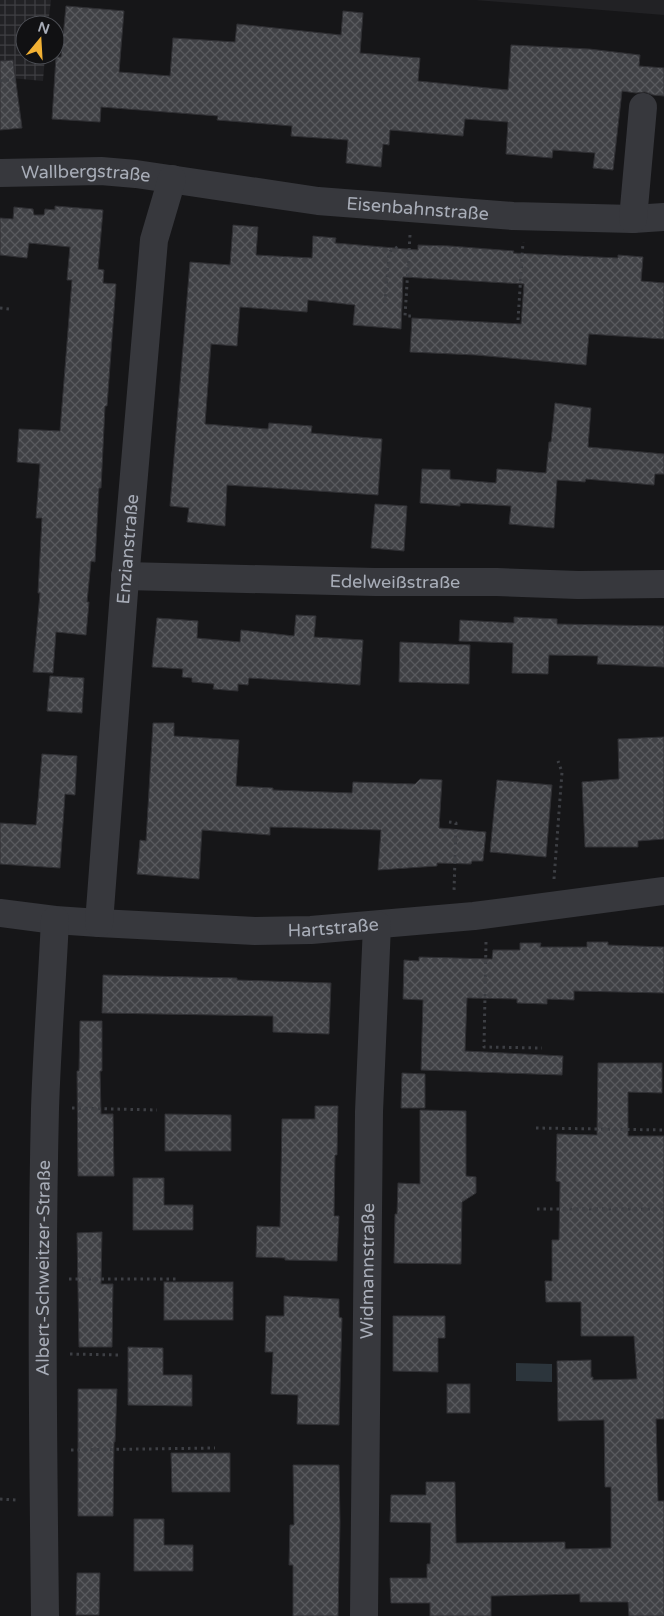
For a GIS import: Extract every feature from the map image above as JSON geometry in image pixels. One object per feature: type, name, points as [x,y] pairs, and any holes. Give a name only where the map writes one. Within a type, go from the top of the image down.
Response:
[{"type":"street","points":[[633,219],[643,106]]},
{"type":"street","name":"Wallbergstraße","points":[[0,173],[101,171],[172,179]]},
{"type":"street","name":"Eisenbahnstraße","points":[[172,179],[318,201],[412,209],[524,217],[633,219],[664,217]]},
{"type":"street","name":"Enzianstraße","points":[[98,923],[154,240],[172,179]]},
{"type":"street","name":"Edelweißstraße","points":[[125,576],[375,582],[664,584]]},
{"type":"street","name":"Hartstraße","points":[[0,913],[98,923],[255,931],[312,930],[453,918],[664,891]]},
{"type":"street","name":"Albert-Schweitzer-Straße","points":[[45,1616],[44,1176],[55,920]]},
{"type":"street","name":"Widmannstraße","points":[[364,1616],[369,1104],[377,925]]},
{"type":"path","points":[[0,81],[19,79]]},
{"type":"path","points":[[411,316],[405,316],[412,209]]},
{"type":"path","points":[[518,320],[524,217]]},
{"type":"path","points":[[385,303],[389,252],[399,246]]},
{"type":"path","points":[[0,308],[10,309]]},
{"type":"path","points":[[552,906],[562,772],[558,761]]},
{"type":"path","points":[[449,822],[456,823],[453,918]]},
{"type":"path","points":[[486,914],[484,1047],[542,1048]]},
{"type":"path","points":[[97,1109],[156,1110]]},
{"type":"path","points":[[536,1128],[664,1130]]},
{"type":"path","points":[[537,1209],[664,1209]]},
{"type":"path","points":[[60,1278],[179,1279]]},
{"type":"path","points":[[62,1354],[119,1355]]},
{"type":"path","points":[[70,1450],[215,1448]]},
{"type":"shaded area","points":[[0,0],[51,0],[49,15],[15,15],[15,65],[44,65],[43,81],[0,77]]},
{"type":"shaded area","points":[[475,0],[664,0],[664,15]]},
{"type":"shaded area","points":[[516,1363],[552,1364],[552,1382],[516,1381]]},
{"type":"building","points":[[66,6],[124,11],[119,72],[170,76],[173,38],[235,42],[237,24],[341,35],[343,11],[363,13],[360,53],[420,58],[418,81],[508,90],[511,45],[589,49],[640,55],[639,66],[664,68],[664,96],[645,92],[622,91],[613,170],[593,168],[595,153],[553,150],[552,158],[506,154],[508,122],[465,119],[463,136],[390,130],[389,145],[383,144],[381,167],[346,163],[348,140],[291,136],[292,126],[217,120],[218,116],[101,107],[100,122],[52,119],[55,65],[65,65]]},
{"type":"building","points":[[13,60],[22,128],[0,130],[0,61]]},
{"type":"building","points":[[55,206],[103,210],[98,269],[104,270],[103,283],[116,284],[107,406],[105,406],[95,562],[91,561],[86,635],[56,632],[53,673],[33,672],[40,593],[38,593],[42,518],[36,518],[40,464],[17,462],[19,429],[60,431],[72,280],[67,280],[70,247],[29,243],[27,258],[0,255],[0,218],[13,219],[14,207],[33,209],[34,215],[44,215],[45,209],[55,210]]},
{"type":"building","points":[[233,225],[258,227],[256,255],[312,258],[313,236],[336,238],[335,243],[418,250],[418,245],[514,251],[513,253],[618,258],[618,255],[643,257],[641,281],[664,283],[664,339],[589,334],[586,365],[476,355],[410,352],[412,318],[521,324],[524,284],[403,277],[401,329],[353,325],[355,305],[308,300],[307,312],[240,307],[237,346],[211,344],[205,424],[268,429],[269,423],[312,426],[311,433],[382,439],[378,495],[227,485],[225,526],[187,522],[189,508],[170,506],[190,262],[230,265]]},
{"type":"building","points":[[555,403],[591,408],[588,447],[664,454],[664,474],[655,474],[654,485],[586,479],[585,482],[557,480],[554,528],[509,524],[511,506],[460,503],[460,506],[420,503],[422,469],[450,470],[450,479],[496,483],[497,469],[546,473]]},
{"type":"building","points":[[375,504],[407,506],[404,551],[371,548]]},
{"type":"building","points":[[296,615],[316,616],[314,637],[363,640],[360,685],[249,678],[248,685],[238,684],[238,691],[213,689],[214,684],[192,682],[192,678],[182,677],[183,669],[152,667],[157,618],[198,621],[197,638],[240,642],[241,630],[294,636]]},
{"type":"building","points":[[514,617],[557,619],[557,624],[664,626],[664,667],[597,664],[598,656],[549,655],[548,674],[512,673],[513,643],[459,641],[460,620],[514,623]]},
{"type":"building","points":[[400,642],[470,645],[469,684],[399,682]]},
{"type":"building","points":[[50,676],[84,678],[82,713],[47,711]]},
{"type":"building","points":[[153,723],[174,723],[174,736],[239,740],[236,786],[273,788],[273,790],[352,793],[353,782],[415,784],[420,779],[442,780],[439,828],[486,832],[483,861],[472,861],[471,864],[437,863],[437,866],[378,870],[381,830],[270,827],[270,835],[202,830],[199,879],[137,874],[140,840],[146,841]]},
{"type":"building","points":[[664,737],[664,839],[638,841],[638,847],[585,847],[582,782],[619,779],[618,739]]},
{"type":"building","points":[[42,754],[77,756],[75,795],[65,794],[60,868],[0,864],[0,823],[36,825]]},
{"type":"building","points":[[497,780],[552,785],[546,857],[490,852]]},
{"type":"building","points":[[587,942],[608,942],[608,945],[664,947],[664,993],[574,991],[574,1000],[547,999],[547,1004],[517,1003],[517,999],[467,998],[465,1051],[563,1056],[562,1075],[421,1070],[423,1000],[403,999],[404,960],[419,961],[419,957],[492,959],[493,950],[520,950],[520,943],[541,943],[540,947],[587,947]]},
{"type":"building","points":[[103,975],[237,978],[237,980],[331,983],[329,1034],[273,1032],[273,1016],[102,1013]]},
{"type":"building","points":[[80,1021],[102,1021],[101,1114],[113,1114],[114,1176],[78,1176],[77,1071],[79,1071]]},
{"type":"building","points":[[598,1063],[662,1063],[662,1093],[628,1092],[628,1136],[664,1136],[664,1419],[656,1419],[658,1501],[664,1501],[664,1616],[629,1616],[628,1602],[580,1602],[580,1594],[491,1596],[491,1616],[430,1616],[430,1603],[391,1603],[390,1578],[427,1578],[427,1564],[430,1564],[431,1523],[390,1522],[391,1495],[426,1495],[426,1482],[455,1482],[456,1543],[565,1542],[565,1549],[611,1548],[611,1487],[605,1487],[604,1420],[558,1421],[557,1361],[591,1360],[591,1377],[593,1377],[593,1380],[637,1379],[634,1336],[581,1336],[581,1302],[546,1302],[545,1281],[552,1281],[552,1240],[559,1240],[560,1182],[556,1181],[557,1134],[597,1135]]},
{"type":"building","points":[[402,1073],[425,1074],[425,1108],[401,1108]]},
{"type":"building","points":[[315,1106],[338,1106],[334,1216],[339,1216],[337,1261],[285,1260],[285,1258],[256,1257],[257,1226],[280,1227],[282,1119],[315,1119]]},
{"type":"building","points":[[420,1110],[466,1111],[466,1176],[476,1177],[476,1193],[462,1202],[461,1264],[394,1263],[398,1183],[420,1184]]},
{"type":"building","points":[[165,1114],[231,1115],[231,1151],[165,1151]]},
{"type":"building","points":[[133,1178],[164,1178],[164,1205],[193,1205],[193,1230],[133,1230]]},
{"type":"building","points":[[102,1232],[101,1284],[113,1284],[112,1347],[79,1347],[77,1233]]},
{"type":"building","points":[[164,1282],[233,1282],[233,1320],[164,1320]]},
{"type":"building","points":[[284,1296],[339,1299],[339,1317],[342,1318],[339,1425],[297,1424],[298,1395],[271,1394],[273,1352],[265,1352],[266,1316],[284,1316]]},
{"type":"building","points":[[393,1316],[445,1316],[445,1338],[438,1338],[438,1372],[393,1371]]},
{"type":"building","points":[[128,1347],[163,1348],[163,1375],[192,1375],[192,1406],[128,1405]]},
{"type":"building","points":[[447,1384],[470,1384],[470,1413],[447,1413]]},
{"type":"building","points":[[78,1389],[117,1389],[113,1516],[78,1516]]},
{"type":"building","points":[[171,1453],[230,1453],[230,1492],[172,1492]]},
{"type":"building","points":[[293,1465],[339,1465],[338,1616],[293,1616],[293,1565],[289,1565],[290,1525],[294,1525]]},
{"type":"building","points":[[134,1519],[164,1519],[164,1545],[193,1545],[193,1571],[134,1571]]},
{"type":"building","points":[[77,1573],[100,1573],[99,1615],[76,1615]]}]
